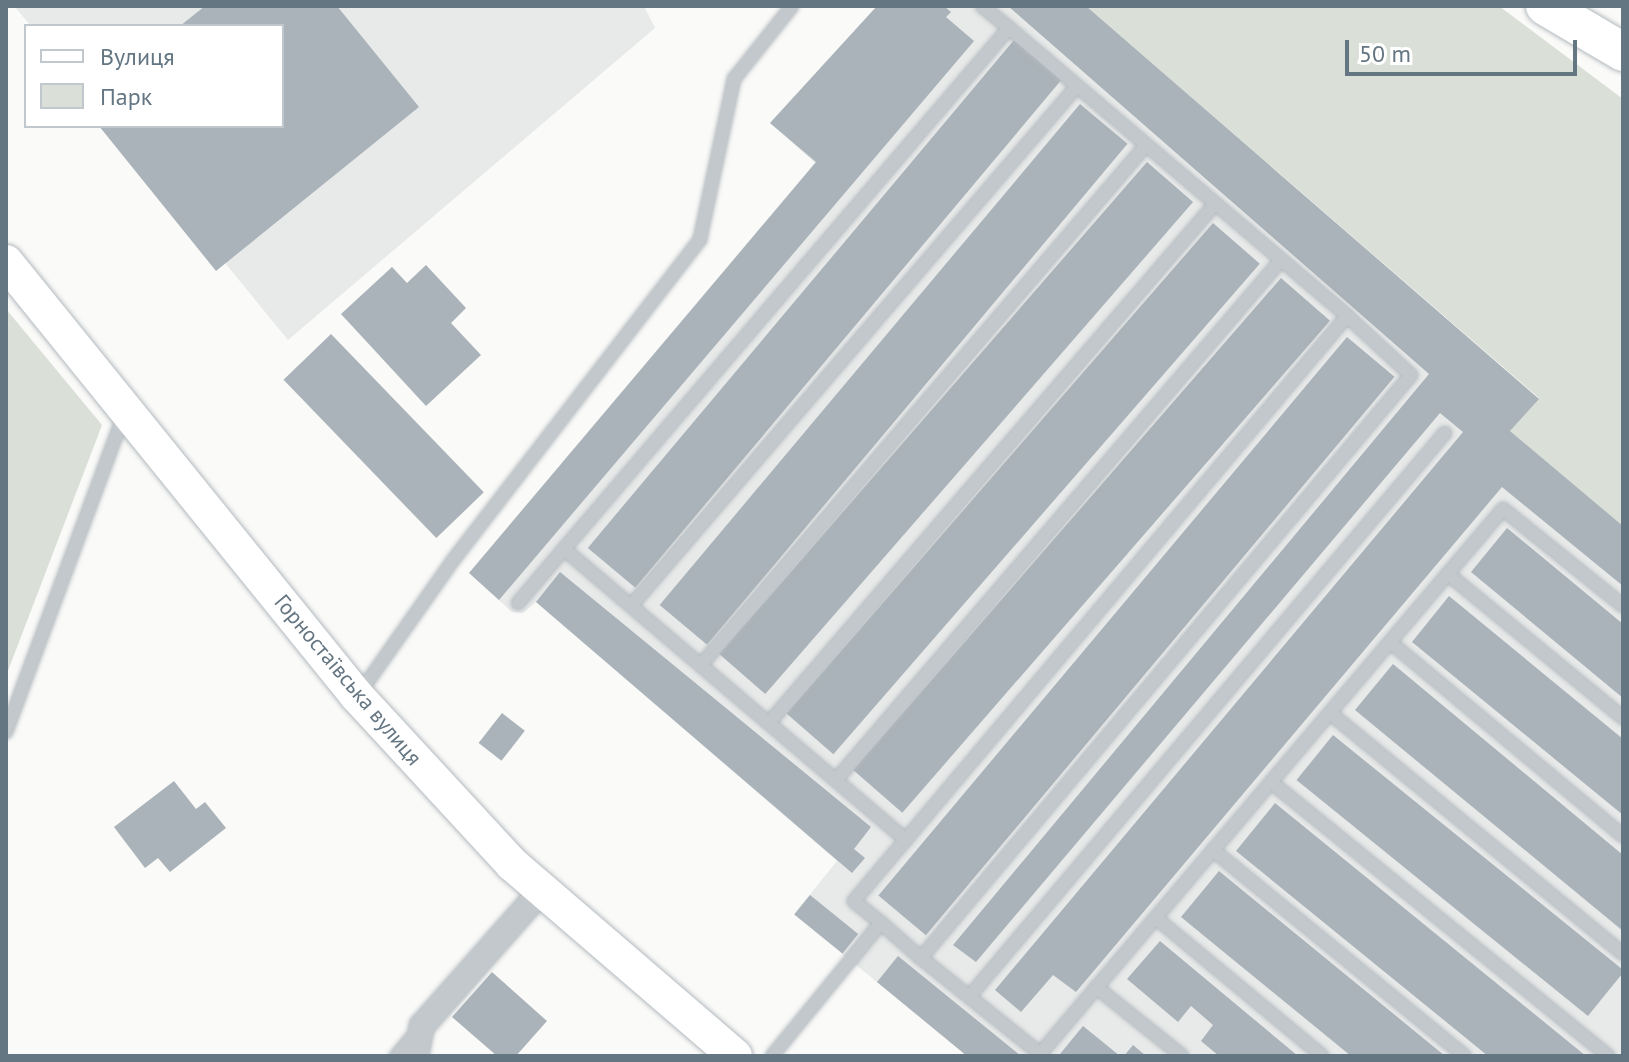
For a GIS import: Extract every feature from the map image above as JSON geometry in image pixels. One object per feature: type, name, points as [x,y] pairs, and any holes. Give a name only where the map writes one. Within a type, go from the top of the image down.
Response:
[{"type":"main road","points":[[1545,6],[1623,52]]},
{"type":"main road","name":"Горностаївська вулиця","points":[[6,262],[357,696],[512,864],[735,1056]]},
{"type":"street","points":[[416,1056],[422,1026],[542,890]]},
{"type":"lane","points":[[357,696],[454,559],[700,239],[734,79],[792,6]]},
{"type":"lane","points":[[921,958],[1411,375],[1347,316],[982,6]]},
{"type":"lane","points":[[518,603],[1009,28]]},
{"type":"lane","points":[[631,606],[1077,86]]},
{"type":"lane","points":[[701,665],[1146,145]]},
{"type":"lane","points":[[769,723],[1215,204]]},
{"type":"lane","points":[[836,780],[1281,260]]},
{"type":"lane","points":[[1347,316],[854,901],[1041,1055],[1503,509],[1623,606]]},
{"type":"lane","points":[[6,732],[127,408]]},
{"type":"lane","points":[[969,997],[1445,433]]},
{"type":"lane","points":[[564,549],[906,840]]},
{"type":"lane","points":[[1448,574],[1623,718]]},
{"type":"lane","points":[[1390,642],[1623,836]]},
{"type":"lane","points":[[1330,713],[1623,954]]},
{"type":"lane","points":[[1271,782],[1608,1056]]},
{"type":"lane","points":[[1213,850],[1465,1056]]},
{"type":"lane","points":[[1156,918],[1322,1056]]},
{"type":"lane","points":[[772,1056],[881,923]]},
{"type":"lane","points":[[1096,987],[1182,1056]]},
{"type":"lane","points":[[396,1056],[422,1026]]},
{"type":"shaded area","points":[[14,6],[644,6],[655,28],[288,340],[115,128],[284,128],[284,24],[29,24]]},
{"type":"shaded area","points":[[877,6],[1086,6],[1539,399],[1511,431],[1623,526],[1623,1056],[967,1056],[794,914],[837,861],[536,602],[523,613],[512,612],[469,573],[815,163],[770,123]]},
{"type":"green space","points":[[1086,6],[1499,6],[1623,99],[1623,526],[1510,431],[1539,398]]},
{"type":"green space","points":[[6,309],[102,425],[6,676]]},
{"type":"building","points":[[205,6],[337,6],[419,107],[216,271],[101,128],[284,128],[284,24],[182,24]]},
{"type":"building","points":[[877,6],[944,6],[951,12],[946,17],[974,41],[499,600],[469,573],[816,162],[770,123]]},
{"type":"building","points":[[1008,6],[1086,6],[1539,399],[1510,431],[1623,526],[1623,586],[1502,487],[1076,992],[1053,975],[1021,1012],[995,990],[1463,432],[1440,413],[976,962],[953,945],[1429,374]]},
{"type":"building","points":[[1014,40],[1061,80],[635,588],[588,548]]},
{"type":"building","points":[[1080,104],[1127,144],[707,645],[660,605]]},
{"type":"building","points":[[1147,162],[1193,202],[765,694],[719,654]]},
{"type":"building","points":[[1213,223],[1260,264],[833,754],[787,714]]},
{"type":"building","points":[[426,265],[466,308],[451,323],[481,355],[426,406],[341,314],[392,267],[407,283]]},
{"type":"building","points":[[1281,278],[1330,321],[902,813],[853,770]]},
{"type":"building","points":[[331,334],[484,492],[436,538],[284,380]]},
{"type":"building","points":[[1347,337],[1394,377],[926,935],[878,895]]},
{"type":"building","points":[[1507,528],[1623,624],[1623,698],[1471,572]]},
{"type":"building","points":[[560,572],[871,827],[854,849],[865,858],[852,873],[536,602]]},
{"type":"building","points":[[1449,596],[1623,739],[1623,815],[1412,642]]},
{"type":"building","points":[[1393,664],[1623,855],[1623,931],[1355,710]]},
{"type":"building","points":[[502,713],[525,731],[501,761],[479,743]]},
{"type":"building","points":[[1333,735],[1623,970],[1588,1016],[1296,780]]},
{"type":"building","points":[[174,781],[196,809],[205,802],[226,828],[170,872],[158,858],[145,868],[114,827]]},
{"type":"building","points":[[1275,803],[1586,1056],[1488,1056],[1236,851]]},
{"type":"building","points":[[1219,871],[1445,1056],[1351,1056],[1181,917]]},
{"type":"building","points":[[810,895],[858,934],[842,953],[794,914]]},
{"type":"building","points":[[1160,941],[1298,1056],[1219,1056],[1201,1041],[1213,1025],[1191,1006],[1178,1022],[1127,979]]},
{"type":"building","points":[[898,956],[1021,1056],[967,1056],[877,982]]},
{"type":"building","points":[[492,972],[547,1021],[516,1056],[497,1056],[452,1017]]},
{"type":"building","points":[[1083,1026],[1120,1056],[1060,1054]]},
{"type":"building","points":[[1133,1045],[1146,1056],[1124,1056]]}]
